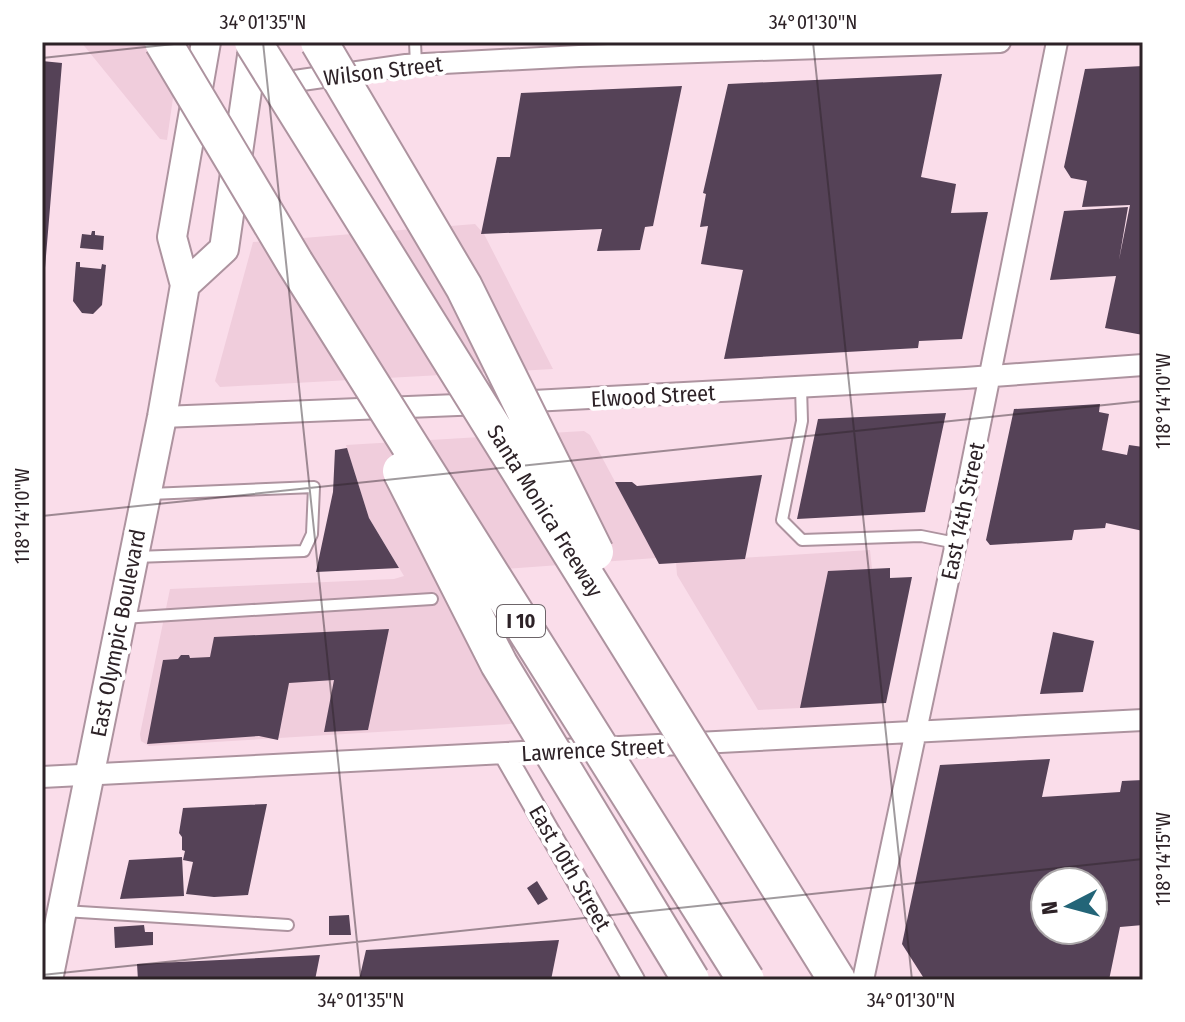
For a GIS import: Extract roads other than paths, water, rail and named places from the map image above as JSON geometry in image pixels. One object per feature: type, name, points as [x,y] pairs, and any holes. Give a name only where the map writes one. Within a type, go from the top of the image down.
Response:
[{"type":"highway","name":"I 10","points":[[163,42],[295,263],[746,980]]},
{"type":"highway","name":"Santa Monica Freeway","points":[[254,42],[837,980]]},
{"type":"highway","points":[[319,42],[464,287],[689,743]]},
{"type":"highway","points":[[295,263],[499,664],[691,980]]},
{"type":"main road","name":"East Olympic Boulevard","points":[[48,980],[162,417],[185,285],[172,237],[206,42]]},
{"type":"main road","points":[[185,285],[224,249],[254,42]]},
{"type":"street","name":"Wilson Street","points":[[246,89],[416,65],[580,49],[1000,42]]},
{"type":"street","name":"East 14th Street","points":[[863,980],[917,732],[1057,42]]},
{"type":"street","name":"Elwood Street","points":[[162,417],[572,400],[1143,365]]},
{"type":"street","name":"Lawrence Street","points":[[42,777],[1143,720]]},
{"type":"street","name":"East 10th Street","points":[[505,755],[634,980]]},
{"type":"lane","points":[[415,42],[416,65]]},
{"type":"lane","points":[[801,387],[802,421],[782,520],[802,540],[921,536],[956,543]]},
{"type":"lane","points":[[133,557],[304,551],[312,534],[314,487],[146,494]]},
{"type":"lane","points":[[121,618],[432,599]]},
{"type":"lane","points":[[63,911],[288,925]]}]
